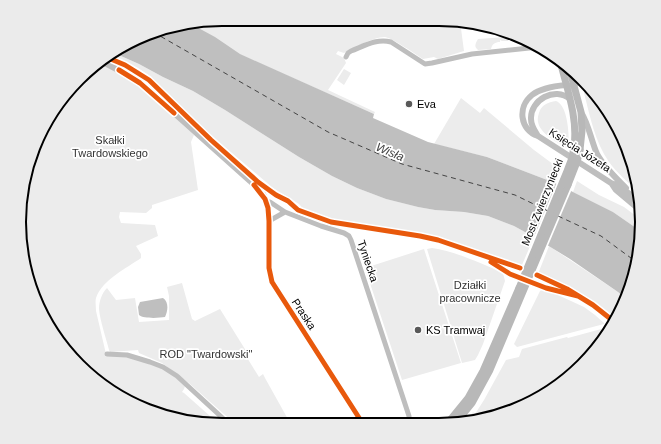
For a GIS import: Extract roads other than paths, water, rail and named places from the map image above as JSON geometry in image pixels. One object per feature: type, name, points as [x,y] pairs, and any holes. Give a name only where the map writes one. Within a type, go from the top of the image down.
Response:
[{"type":"main road","points":[[562,70],[570,100]]},
{"type":"main road","name":"Księcia Józefa","points":[[572,78],[581,112]]},
{"type":"main road","name":"Most Zwierzyniecki","points":[[570,100],[575,122],[577,148]]},
{"type":"main road","name":"Most Zwierzyniecki","points":[[521,289],[577,148],[582,131],[581,112]]},
{"type":"main road","points":[[461,417],[472,403],[490,370],[521,289]]},
{"type":"main road","points":[[451,418],[468,398],[483,371],[521,289]]},
{"type":"street","points":[[346,57],[351,51],[379,40],[391,42],[425,64],[472,54],[530,48]]},
{"type":"street","name":"Tyniecka","points":[[107,64],[128,75],[145,87],[250,181],[263,194],[267,202],[270,202],[285,212],[321,226],[342,232],[349,236],[409,418]]},
{"type":"street","points":[[574,85],[578,83]]},
{"type":"street","name":"Księcia Józefa","points":[[574,85],[557,86],[539,91],[532,95],[525,104],[523,112],[526,127],[531,133],[611,183],[619,186],[633,197]]},
{"type":"street","name":"Księcia Józefa","points":[[538,136],[531,121],[532,111],[535,104],[544,97],[552,94],[566,96],[570,100]]},
{"type":"street","name":"Księcia Józefa","points":[[581,112],[586,120],[593,144],[600,160],[633,196]]},
{"type":"street","name":"Księcia Józefa","points":[[611,183],[616,190],[634,206]]},
{"type":"street","name":"Praska","points":[[267,202],[269,221],[269,268],[272,282],[359,418]]},
{"type":"street","points":[[269,221],[285,212]]},
{"type":"street","points":[[107,354],[127,355],[163,367],[176,376],[222,418]]},
{"type":"water","name":"Wisła","points":[[198,28],[240,54],[374,114],[373,118],[428,142],[487,157],[555,183],[613,212],[635,227],[631,260],[621,295],[570,259],[514,226],[488,216],[418,207],[386,199],[357,188],[332,176],[299,157],[193,91],[119,55],[135,46],[159,36]]},
{"type":"water","points":[[163,298],[167,307],[165,317],[148,318],[139,315],[138,307],[140,302]]},
{"type":"place","name":"Eva","points":[[409,104]]},
{"type":"place","name":"KS Tramwaj","points":[[418,330]]},
{"type":"park label","name":"Skałki Twardowskiego","points":[[110,146]]},
{"type":"park label","name":"Działki pracownicze","points":[[470,291]]},
{"type":"park label","name":"ROD \"Twardowski\"","points":[[206,354]]}]
